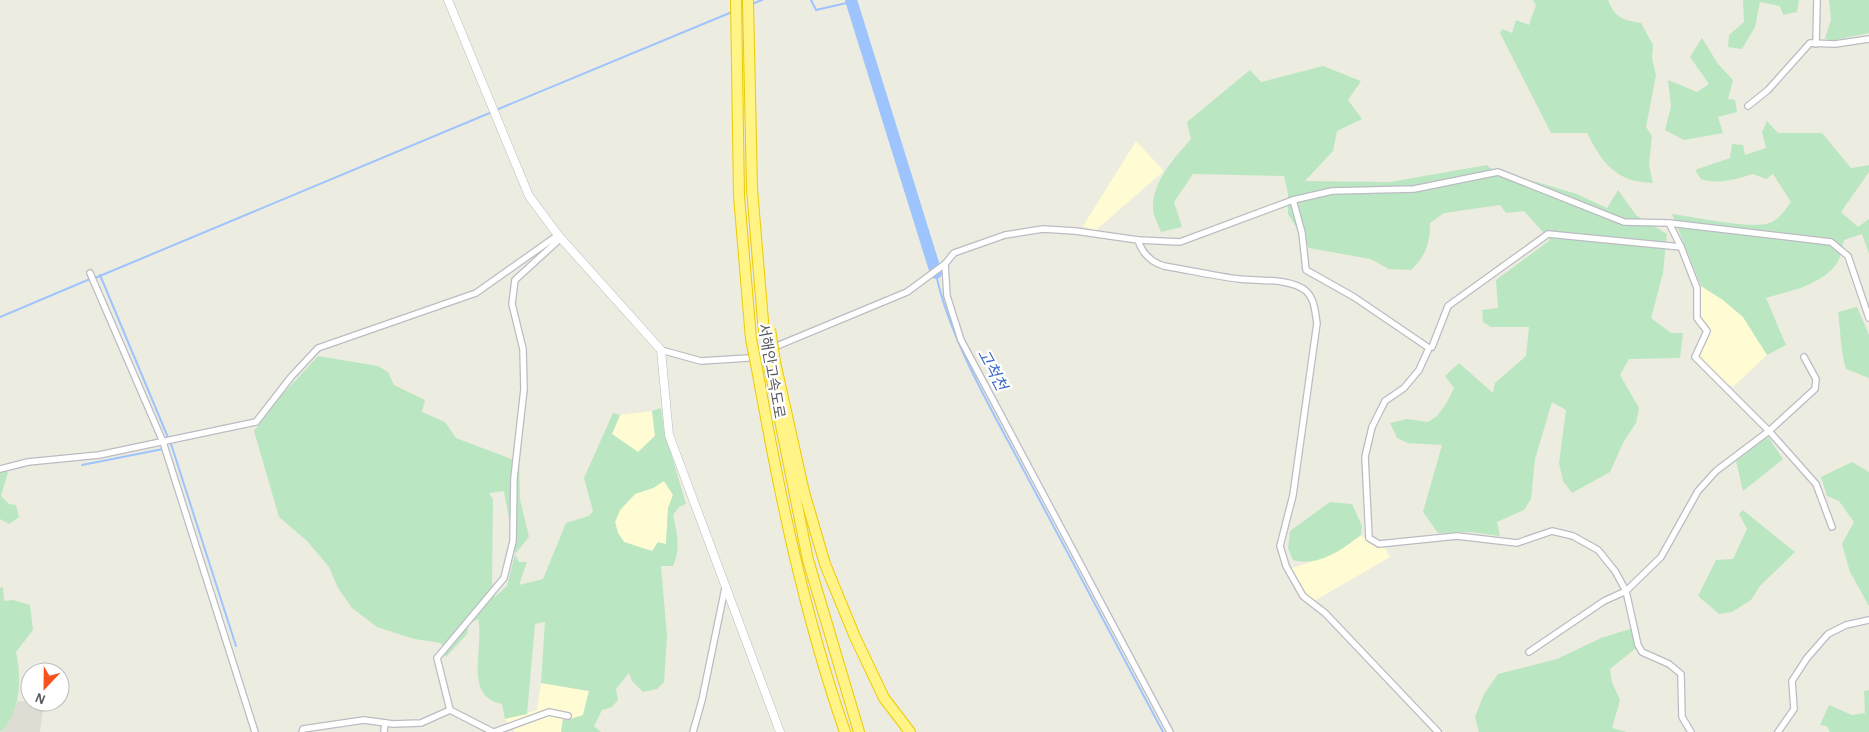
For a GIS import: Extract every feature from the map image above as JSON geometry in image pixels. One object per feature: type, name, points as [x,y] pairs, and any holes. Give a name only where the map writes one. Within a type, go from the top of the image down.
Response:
[{"type":"highway","points":[[748,0],[752,189],[758,279],[772,363],[804,492],[825,564],[884,698],[910,732]]},
{"type":"highway","name":"서해안고속도로","points":[[736,2],[739,196],[751,339],[797,568],[831,692],[845,732]]},
{"type":"highway","name":"서해안고속도로","points":[[772,363],[808,560],[859,732]]},
{"type":"street","points":[[448,0],[529,196],[560,236],[661,350],[701,360],[748,358],[907,292],[943,265],[954,253],[1005,234],[1043,229],[1075,231],[1138,240],[1180,242],[1293,200],[1332,191],[1414,189],[1498,172],[1624,222],[1669,223],[1831,242],[1848,256],[1869,318]]},
{"type":"street","points":[[1816,44],[1817,0]]},
{"type":"street","points":[[1748,106],[1768,90],[1810,43],[1835,44],[1869,39]]},
{"type":"street","points":[[1293,200],[1302,233],[1306,270],[1354,297],[1429,348],[1419,370],[1404,388],[1385,401],[1372,427],[1365,457],[1369,538],[1378,544],[1456,536],[1517,543],[1552,531],[1573,536],[1598,550],[1615,570],[1626,591],[1638,646],[1642,652],[1669,664],[1681,674],[1682,717],[1691,732]]},
{"type":"street","points":[[1669,223],[1681,247],[1697,288],[1697,318],[1707,331],[1695,356],[1769,430],[1816,484],[1832,527]]},
{"type":"street","points":[[1432,347],[1448,306],[1548,234],[1681,247]]},
{"type":"street","points":[[0,469],[28,462],[99,455],[166,444],[256,422],[290,377],[318,348],[476,293],[560,236]]},
{"type":"street","points":[[560,236],[515,280],[512,304],[523,349],[524,389],[514,478],[513,541],[504,578],[437,658],[450,710],[494,732],[549,712],[568,716]]},
{"type":"street","points":[[1138,240],[1140,248],[1155,263],[1164,266],[1239,279],[1267,280],[1299,286],[1308,293],[1314,304],[1317,324],[1293,496],[1280,546],[1286,566],[1296,588],[1325,613],[1438,732]]},
{"type":"street","points":[[943,265],[947,296],[961,340],[1170,732]]},
{"type":"street","points":[[92,276],[166,444],[255,732]]},
{"type":"street","points":[[661,350],[669,435],[780,732]]},
{"type":"street","points":[[1528,652],[1604,601],[1626,591],[1661,557],[1698,491],[1733,457],[1769,430],[1816,389],[1816,379],[1804,357]]},
{"type":"street","points":[[693,732],[725,588]]},
{"type":"street","points":[[1778,732],[1794,709],[1792,681],[1806,658],[1828,634],[1846,625],[1869,620]]},
{"type":"street","points":[[302,732],[303,729],[313,726],[364,720],[385,723],[421,723],[450,710]]},
{"type":"street","points":[[384,732],[385,723]]},
{"type":"shaded area","points":[[1136,141],[1164,171],[1095,231],[1083,226]]},
{"type":"shaded area","points":[[1701,286],[1723,300],[1743,317],[1767,355],[1733,387],[1721,380],[1697,356],[1709,329],[1698,317]]},
{"type":"shaded area","points":[[652,411],[655,435],[638,452],[612,434],[620,415]]},
{"type":"shaded area","points":[[664,481],[673,495],[668,508],[666,544],[652,551],[624,542],[618,533],[615,522],[620,510],[635,494],[653,488]]},
{"type":"shaded area","points":[[1361,535],[1371,544],[1385,548],[1390,557],[1314,601],[1300,589],[1290,569],[1336,553]]},
{"type":"shaded area","points":[[541,683],[589,691],[583,715],[567,720],[563,719],[561,732],[515,732],[505,719],[537,710]]},
{"type":"shaded area","points":[[18,701],[20,701],[20,712],[43,712],[40,732],[1,732]]},
{"type":"green space","points":[[1533,0],[1608,0],[1620,17],[1641,23],[1653,45],[1652,58],[1656,75],[1646,127],[1652,136],[1649,165],[1653,183],[1629,179],[1612,169],[1599,154],[1587,133],[1551,133],[1500,33],[1502,29],[1512,33],[1516,20],[1529,25],[1536,5]]},
{"type":"green space","points":[[1743,0],[1799,0],[1797,12],[1783,15],[1780,6],[1760,2],[1755,27],[1742,49],[1728,47],[1729,35],[1744,22]]},
{"type":"green space","points":[[1829,0],[1869,0],[1869,33],[1830,41],[1825,38],[1831,20]]},
{"type":"green space","points":[[1702,38],[1718,64],[1733,80],[1728,99],[1735,100],[1737,112],[1718,117],[1723,133],[1684,140],[1665,130],[1671,106],[1668,80],[1697,92],[1709,84],[1690,57]]},
{"type":"green space","points":[[1323,66],[1361,81],[1348,100],[1362,119],[1337,131],[1333,151],[1305,181],[1390,182],[1487,165],[1490,168],[1577,194],[1607,208],[1618,190],[1636,215],[1667,234],[1663,273],[1651,318],[1671,333],[1683,333],[1680,358],[1629,359],[1620,375],[1639,408],[1636,423],[1624,441],[1610,472],[1572,493],[1563,481],[1559,463],[1566,410],[1552,402],[1535,459],[1531,499],[1524,510],[1497,522],[1500,536],[1471,532],[1438,533],[1423,512],[1442,445],[1408,443],[1397,438],[1390,423],[1407,419],[1428,422],[1437,416],[1454,388],[1445,376],[1459,363],[1493,393],[1495,383],[1526,356],[1529,327],[1491,327],[1483,322],[1482,310],[1498,308],[1496,280],[1550,240],[1524,211],[1506,213],[1500,205],[1444,213],[1430,223],[1429,237],[1424,254],[1411,270],[1389,269],[1370,259],[1309,248],[1288,214],[1288,194],[1284,176],[1193,174],[1174,202],[1182,227],[1161,232],[1155,218],[1153,210],[1154,199],[1160,180],[1191,139],[1187,122],[1250,70],[1261,82]]},
{"type":"green space","points":[[1767,121],[1778,133],[1822,133],[1851,168],[1869,165],[1869,172],[1841,212],[1858,227],[1869,219],[1869,254],[1862,234],[1844,240],[1837,263],[1823,277],[1795,290],[1766,298],[1786,345],[1767,355],[1743,317],[1723,300],[1701,286],[1672,214],[1745,225],[1770,223],[1780,216],[1791,202],[1773,174],[1766,179],[1753,174],[1727,181],[1708,181],[1701,179],[1695,170],[1730,158],[1732,144],[1743,145],[1745,155],[1766,148],[1762,132]]},
{"type":"green space","points":[[1857,307],[1869,335],[1869,378],[1846,369],[1843,355],[1838,312]]},
{"type":"green space","points":[[318,356],[378,366],[388,372],[394,385],[425,400],[422,412],[445,422],[456,438],[511,459],[519,460],[520,499],[529,537],[515,554],[519,562],[527,562],[519,585],[543,579],[566,523],[589,516],[593,511],[584,478],[613,413],[620,415],[612,434],[638,452],[655,436],[652,411],[661,408],[664,429],[686,504],[679,507],[673,515],[678,541],[677,554],[673,566],[661,566],[667,636],[664,682],[657,689],[643,692],[632,681],[629,673],[616,689],[618,700],[612,707],[602,710],[594,726],[601,732],[561,732],[563,719],[568,720],[583,715],[589,691],[541,683],[545,622],[535,624],[527,714],[505,719],[502,704],[490,699],[482,691],[479,681],[478,619],[469,624],[467,634],[446,657],[441,643],[414,639],[377,627],[352,608],[338,588],[329,567],[307,541],[279,517],[254,431],[281,396]],"holes":[[[664,481],[673,495],[668,508],[666,544],[658,542],[652,551],[624,542],[618,533],[615,522],[620,510],[635,494],[653,488]],[[504,491],[515,554],[507,586],[495,597],[492,582],[493,499],[489,493]]]},
{"type":"green space","points":[[1768,437],[1783,459],[1743,491],[1736,461]]},
{"type":"green space","points":[[1852,462],[1869,472],[1869,606],[1850,572],[1842,544],[1854,522],[1839,501],[1827,496],[1821,477]]},
{"type":"green space","points":[[0,472],[8,472],[1,496],[9,504],[16,505],[19,517],[9,524],[0,519]]},
{"type":"green space","points":[[1330,502],[1352,504],[1362,526],[1361,535],[1338,551],[1321,559],[1303,562],[1293,560],[1288,548],[1290,531]]},
{"type":"green space","points":[[1743,510],[1795,552],[1760,586],[1751,600],[1732,612],[1719,614],[1698,596],[1716,560],[1733,559],[1747,529],[1739,514]]},
{"type":"green space","points":[[3,587],[4,601],[13,600],[30,605],[33,630],[16,652],[19,684],[16,705],[7,724],[0,732],[0,588]]},
{"type":"green space","points":[[1633,628],[1636,648],[1610,669],[1612,682],[1620,700],[1612,728],[1627,732],[1479,732],[1475,717],[1484,694],[1498,674],[1557,659],[1601,638]]},
{"type":"green space","points":[[1869,690],[1869,732],[1830,732],[1827,726],[1820,725],[1829,705],[1852,715],[1865,713],[1864,691]]},
{"type":"waterway","points":[[752,4],[762,0]]},
{"type":"waterway","points":[[811,0],[816,10],[851,2]]},
{"type":"waterway","name":"고척천","points":[[851,0],[936,273]]},
{"type":"waterway","points":[[496,110],[732,12]]},
{"type":"waterway","points":[[95,278],[492,112]]},
{"type":"waterway","name":"고척천","points":[[936,274],[951,323],[972,372],[1163,732]]},
{"type":"waterway","points":[[100,275],[172,447],[236,646]]},
{"type":"waterway","points":[[0,317],[90,279]]},
{"type":"waterway","points":[[82,465],[163,449]]}]
